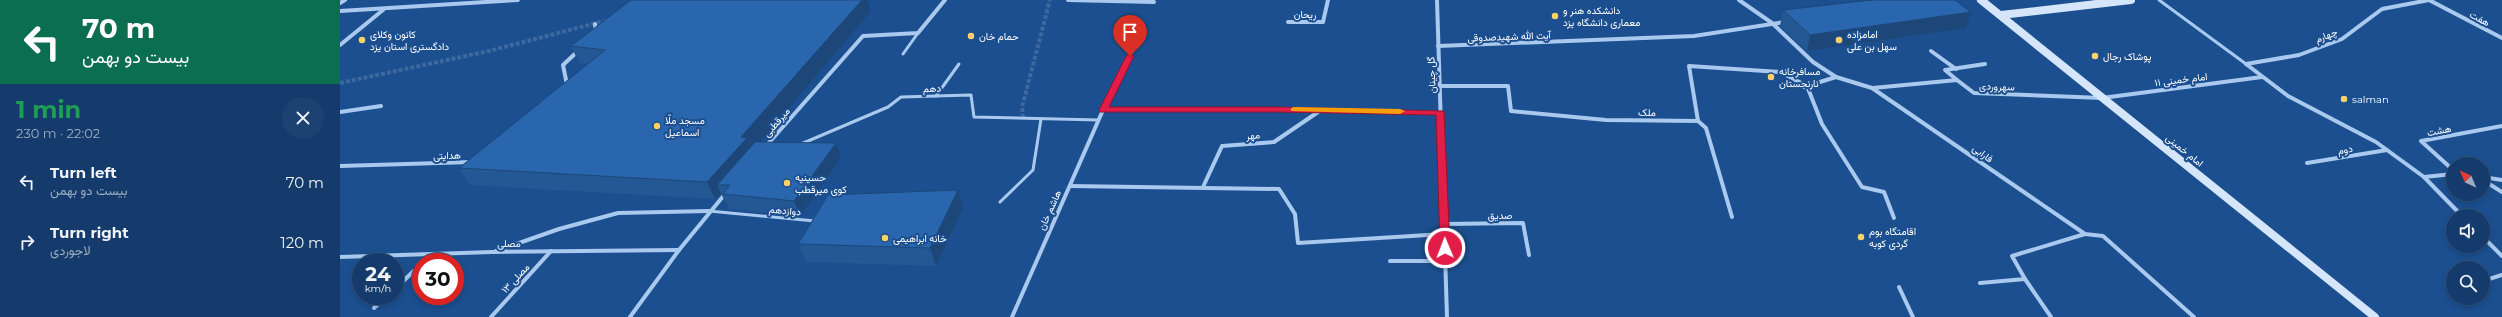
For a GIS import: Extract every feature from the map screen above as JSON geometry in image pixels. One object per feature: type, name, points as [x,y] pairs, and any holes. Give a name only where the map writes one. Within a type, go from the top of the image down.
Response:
[{"type":"main road","name":"امام خمینی","points":[[1981,0],[2375,317]]},
{"type":"main road","points":[[2001,15],[2131,0]]},
{"type":"street","points":[[340,3],[345,0]]},
{"type":"street","points":[[340,11],[383,10],[518,0]]},
{"type":"street","points":[[918,32],[945,0]]},
{"type":"street","points":[[1068,0],[1154,2]]},
{"type":"street","name":"ریحان","points":[[1288,22],[1323,22],[1328,0]]},
{"type":"street","name":"گل چینان","points":[[1437,0],[1447,317]]},
{"type":"street","points":[[1739,0],[1772,23],[1813,62],[1836,77],[1872,88],[1957,80]]},
{"type":"street","name":"چهارم","points":[[2246,64],[2299,55],[2342,39],[2382,9],[2429,0]]},
{"type":"street","name":"هفت","points":[[2429,0],[2502,38]]},
{"type":"street","points":[[340,45],[383,10]]},
{"type":"street","name":"آیت الله شهیدصدوقی","points":[[1438,46],[1694,36],[1788,21]]},
{"type":"street","points":[[595,24],[596,34]]},
{"type":"street","name":"میرقطبی","points":[[764,148],[863,36],[918,32]]},
{"type":"street","name":"هاشم خان","points":[[1012,317],[1098,120],[1136,42]]},
{"type":"street","points":[[569,91],[563,65],[585,44]]},
{"type":"street","points":[[1931,52],[1956,69]]},
{"type":"street","points":[[1957,80],[1946,70],[1985,64]]},
{"type":"street","points":[[2246,64],[2288,96],[2387,150],[2424,177],[2455,209]]},
{"type":"street","points":[[1732,217],[1706,128],[1698,121],[1688,66],[1780,72],[1807,86],[1822,124],[1862,187],[1884,192],[1894,218]]},
{"type":"street","points":[[1807,86],[1836,77]]},
{"type":"street","name":"امام خمینی ۱۱","points":[[2102,98],[2262,77]]},
{"type":"street","name":"سهروردی","points":[[1957,80],[1974,93],[2102,98]]},
{"type":"street","name":"ملک","points":[[1440,86],[1508,86],[1511,112],[1606,120],[1698,121]]},
{"type":"street","name":"فارابی","points":[[1872,88],[2085,234]]},
{"type":"street","points":[[340,112],[381,106]]},
{"type":"street","points":[[1103,110],[1322,110],[1440,113]]},
{"type":"street","name":"مهر","points":[[1203,188],[1222,146],[1274,142],[1322,110]]},
{"type":"street","name":"هشت","points":[[2446,164],[2421,141],[2502,126]]},
{"type":"street","name":"دوم","points":[[2307,163],[2387,150]]},
{"type":"street","name":"هدایتی","points":[[340,166],[477,162]]},
{"type":"street","points":[[2424,177],[2446,175]]},
{"type":"street","points":[[2490,179],[2502,180]]},
{"type":"street","points":[[2490,184],[2502,192]]},
{"type":"street","points":[[1070,186],[1279,189],[1295,214],[1298,243],[1444,234]]},
{"type":"street","points":[[630,317],[679,250],[729,188]]},
{"type":"street","points":[[492,252],[559,229],[618,213],[709,211]]},
{"type":"street","name":"صدیق","points":[[1444,224],[1523,223],[1530,255]]},
{"type":"street","name":"فارابی","points":[[2025,278],[2012,256],[2085,234],[2103,236],[2194,317]]},
{"type":"street","points":[[2490,244],[2502,256]]},
{"type":"street","name":"مصلی","points":[[462,253],[679,250]]},
{"type":"street","name":"مصلی ۱۳","points":[[491,317],[551,251]]},
{"type":"street","name":"مصلی","points":[[340,257],[412,255]]},
{"type":"street","points":[[1390,261],[1445,261]]},
{"type":"street","points":[[404,280],[412,272]]},
{"type":"street","points":[[2490,279],[2502,275]]},
{"type":"street","points":[[1980,283],[2025,278],[2051,317]]},
{"type":"street","points":[[1899,287],[1913,317]]},
{"type":"street","points":[[374,308],[377,305]]},
{"type":"lane","points":[[2159,0],[2246,64]]},
{"type":"lane","points":[[903,54],[918,32]]},
{"type":"lane","points":[[936,96],[959,64]]},
{"type":"lane","name":"دهم","points":[[793,147],[888,107],[901,97],[971,95],[974,117],[1098,120]]},
{"type":"lane","points":[[1000,202],[1033,170],[1041,119]]},
{"type":"lane","name":"دوازدهم","points":[[709,211],[820,221],[816,228]]},
{"type":"building","name":"مسجد ملّا اسماعیل","points":[[631,0],[862,0],[741,137],[747,138],[707,182],[459,168],[605,50],[571,46]]},
{"type":"building","points":[[1874,0],[1955,0],[1971,12],[1810,35],[1783,10]]},
{"type":"building","points":[[755,142],[836,143],[794,201],[723,194],[730,185],[717,185]]},
{"type":"building","points":[[958,190],[930,248],[798,244],[828,195]]},
{"type":"tunnel","points":[[1023,118],[1022,107],[1050,0]]},
{"type":"tunnel","points":[[340,83],[489,51],[608,20]]},
{"type":"slow traffic","points":[[1294,110],[1400,111]]},
{"type":"place","name":"دانشکده هنر و معماری دانشگاه یزد","points":[[1555,16]]},
{"type":"place","name":"حمام خان","points":[[971,36]]},
{"type":"place","name":"کانون وکلای دادگستری استان یزد","points":[[362,40]]},
{"type":"place","name":"امامزاده سهل بن علی","points":[[1839,40]]},
{"type":"place","name":"پوشاک رجال","points":[[2095,56]]},
{"type":"place","name":"مسافرخانه نارنجستان","points":[[1771,77]]},
{"type":"place","name":"salman","points":[[2344,99]]},
{"type":"place","name":"مسجد ملّا اسماعیل","points":[[657,126]]},
{"type":"place","name":"حسینیه کوی میرقطب","points":[[787,183]]},
{"type":"place","name":"اقامتگاه بوم گردی کوبه","points":[[1861,237]]},
{"type":"place","name":"خانه ابراهیمی","points":[[885,238]]},
{"type":"route","points":[[1130,56],[1103,110],[1278,109],[1440,113],[1445,248]]}]
